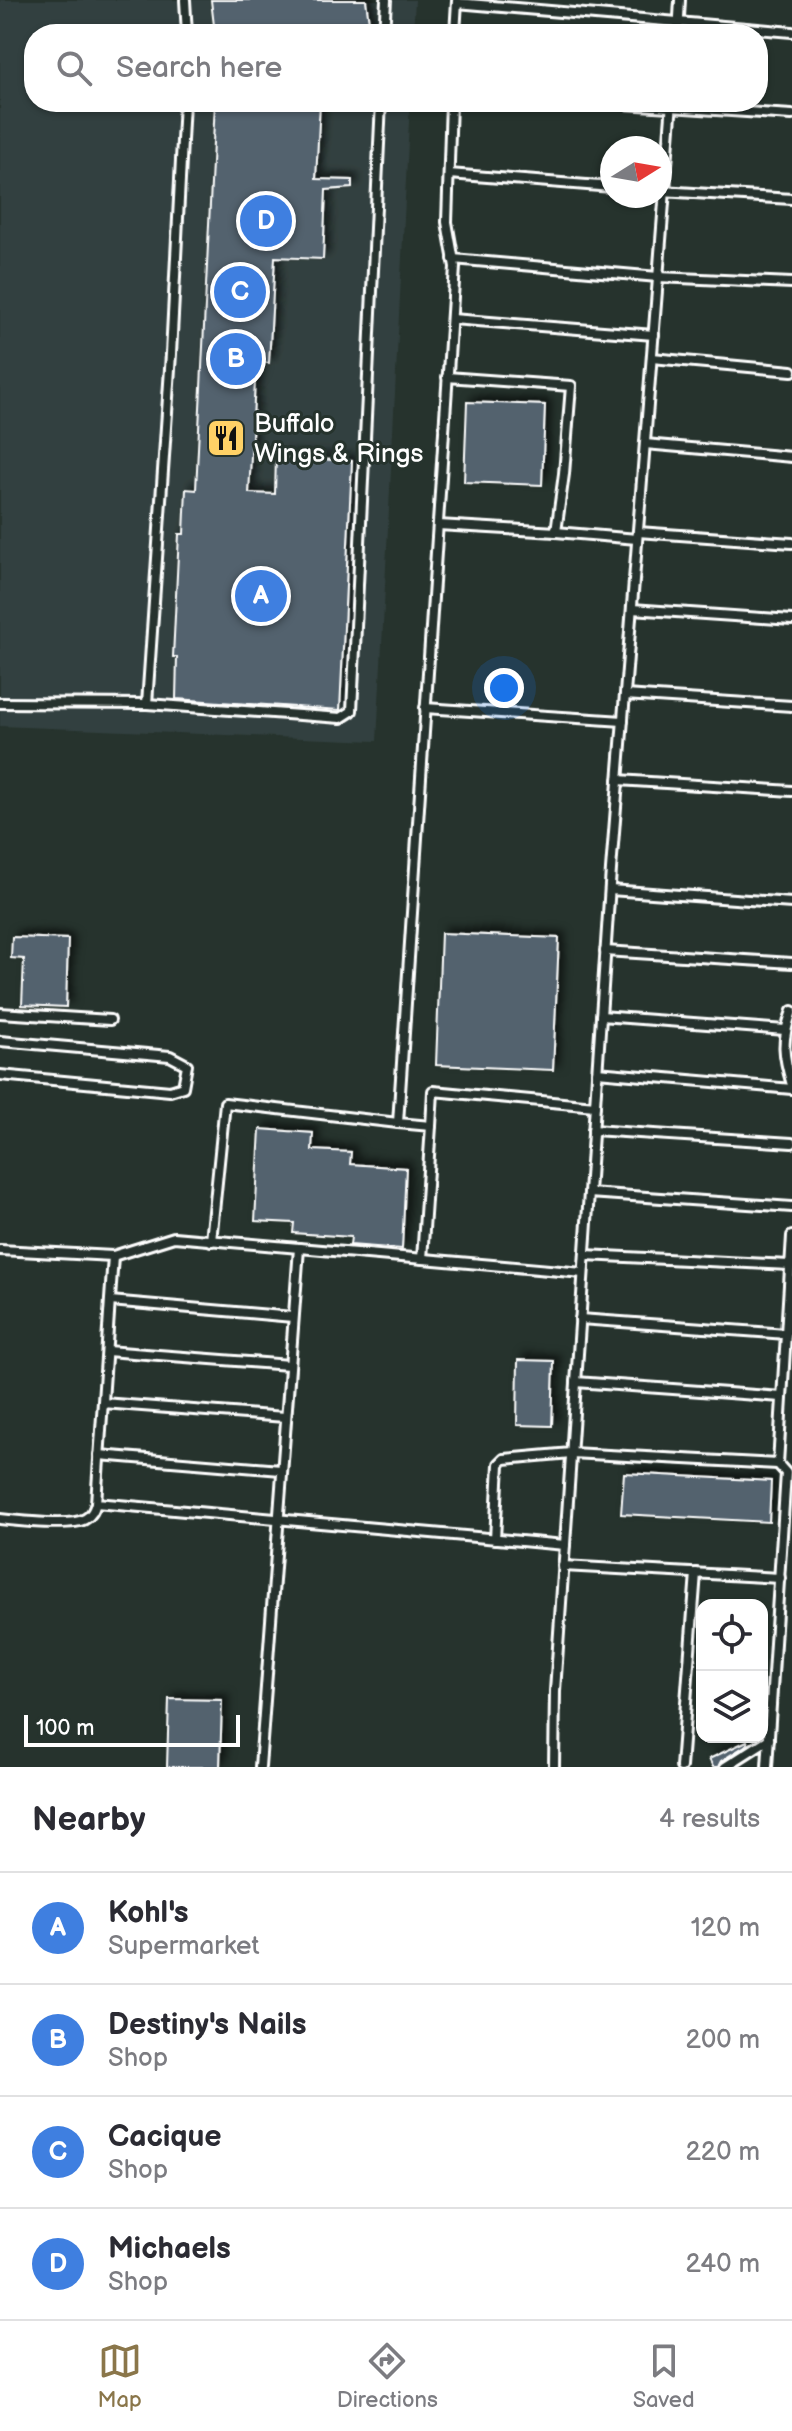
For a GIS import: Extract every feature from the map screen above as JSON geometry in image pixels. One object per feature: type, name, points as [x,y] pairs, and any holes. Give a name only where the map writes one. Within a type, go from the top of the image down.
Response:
[{"type":"lane","points":[[185,0],[186,24]]},
{"type":"lane","points":[[385,24],[386,0]]},
{"type":"lane","points":[[678,23],[680,0]]},
{"type":"lane","points":[[456,24],[457,2],[691,24]]},
{"type":"lane","points":[[768,30],[792,32]]},
{"type":"lane","points":[[147,704],[170,377],[183,112]]},
{"type":"lane","points":[[0,703],[147,704],[341,718],[352,711],[381,112]]},
{"type":"lane","points":[[398,1123],[455,267],[447,222],[451,112]]},
{"type":"lane","points":[[668,136],[671,112]]},
{"type":"lane","points":[[756,112],[792,115]]},
{"type":"lane","points":[[449,174],[600,186]]},
{"type":"lane","points":[[672,192],[792,199]]},
{"type":"lane","points":[[554,1767],[555,1691],[605,951],[661,208]]},
{"type":"lane","points":[[453,259],[658,277],[792,283]]},
{"type":"lane","points":[[452,319],[654,335]]},
{"type":"lane","points":[[652,358],[792,371]]},
{"type":"lane","points":[[447,377],[571,386],[556,532]]},
{"type":"lane","points":[[645,444],[792,457]]},
{"type":"lane","points":[[438,525],[792,543]]},
{"type":"lane","points":[[632,609],[792,620]]},
{"type":"lane","points":[[625,695],[792,706]]},
{"type":"lane","points":[[425,708],[623,721]]},
{"type":"lane","points":[[618,780],[792,791]]},
{"type":"lane","points":[[610,890],[792,903]]},
{"type":"lane","points":[[605,951],[792,963]]},
{"type":"lane","points":[[597,1072],[792,1087],[783,1055],[785,1030],[792,1011]]},
{"type":"lane","points":[[0,1013],[110,1020]]},
{"type":"lane","points":[[601,1016],[785,1030]]},
{"type":"lane","points":[[0,1041],[170,1056],[187,1065],[183,1087],[170,1091],[0,1075]]},
{"type":"lane","points":[[422,1259],[433,1091],[595,1106]]},
{"type":"lane","points":[[211,1241],[225,1103],[431,1126]]},
{"type":"lane","points":[[593,1130],[792,1143]]},
{"type":"lane","points":[[589,1193],[792,1207]]},
{"type":"lane","points":[[778,1464],[792,1236]]},
{"type":"lane","points":[[0,1250],[113,1256],[174,1237],[583,1273]]},
{"type":"lane","points":[[260,1767],[299,1248]]},
{"type":"lane","points":[[585,1255],[790,1265]]},
{"type":"lane","points":[[0,1519],[82,1521],[93,1513],[113,1256]]},
{"type":"lane","points":[[110,1301],[293,1317]]},
{"type":"lane","points":[[580,1319],[786,1334]]},
{"type":"lane","points":[[107,1351],[289,1365]]},
{"type":"lane","points":[[576,1382],[782,1397]]},
{"type":"lane","points":[[103,1403],[285,1417]]},
{"type":"lane","points":[[495,1539],[499,1464],[504,1459],[571,1453],[778,1464],[789,1473],[767,1767]]},
{"type":"lane","points":[[99,1455],[281,1470]]},
{"type":"lane","points":[[96,1503],[565,1545]]},
{"type":"lane","points":[[563,1566],[780,1578]]},
{"type":"lane","points":[[681,1767],[696,1573]]},
{"type":"lane","points":[[725,1767],[769,1739]]},
{"type":"shaded area","points":[[0,0],[415,0],[414,24],[24,24],[24,112],[409,112],[377,741],[0,726]]},
{"type":"building","points":[[211,0],[366,0],[369,24],[214,24]]},
{"type":"building","points":[[215,112],[319,112],[316,179],[352,180],[352,188],[326,190],[323,259],[275,257],[269,363],[256,362],[249,493],[275,494],[276,457],[352,461],[340,710],[176,699],[177,657],[173,657],[179,534],[184,534],[186,489],[196,490]]},
{"type":"building","points":[[467,402],[545,405],[542,485],[464,482]]},
{"type":"building","points":[[441,933],[559,938],[553,1070],[436,1065]]},
{"type":"building","points":[[12,937],[68,939],[66,1007],[22,1005],[24,959],[11,958]]},
{"type":"building","points":[[260,1129],[313,1133],[312,1150],[351,1152],[350,1164],[406,1168],[402,1249],[350,1245],[351,1237],[293,1233],[294,1223],[255,1221]]},
{"type":"building","points":[[518,1360],[554,1361],[552,1426],[517,1425]]},
{"type":"building","points":[[624,1473],[771,1481],[769,1522],[621,1514]]},
{"type":"building","points":[[169,1699],[222,1700],[220,1767],[167,1767]]},
{"type":"building","points":[[748,1743],[721,1761],[718,1767],[713,1767],[709,1759]]},
{"type":"place","name":"Michaels","points":[[266,221]]},
{"type":"place","name":"Cacique","points":[[240,292]]},
{"type":"place","name":"Destiny's Nails","points":[[236,359]]},
{"type":"place","name":"Buffalo Wings & Rings","points":[[226,438]]},
{"type":"place","name":"Kohl's","points":[[261,596]]}]
